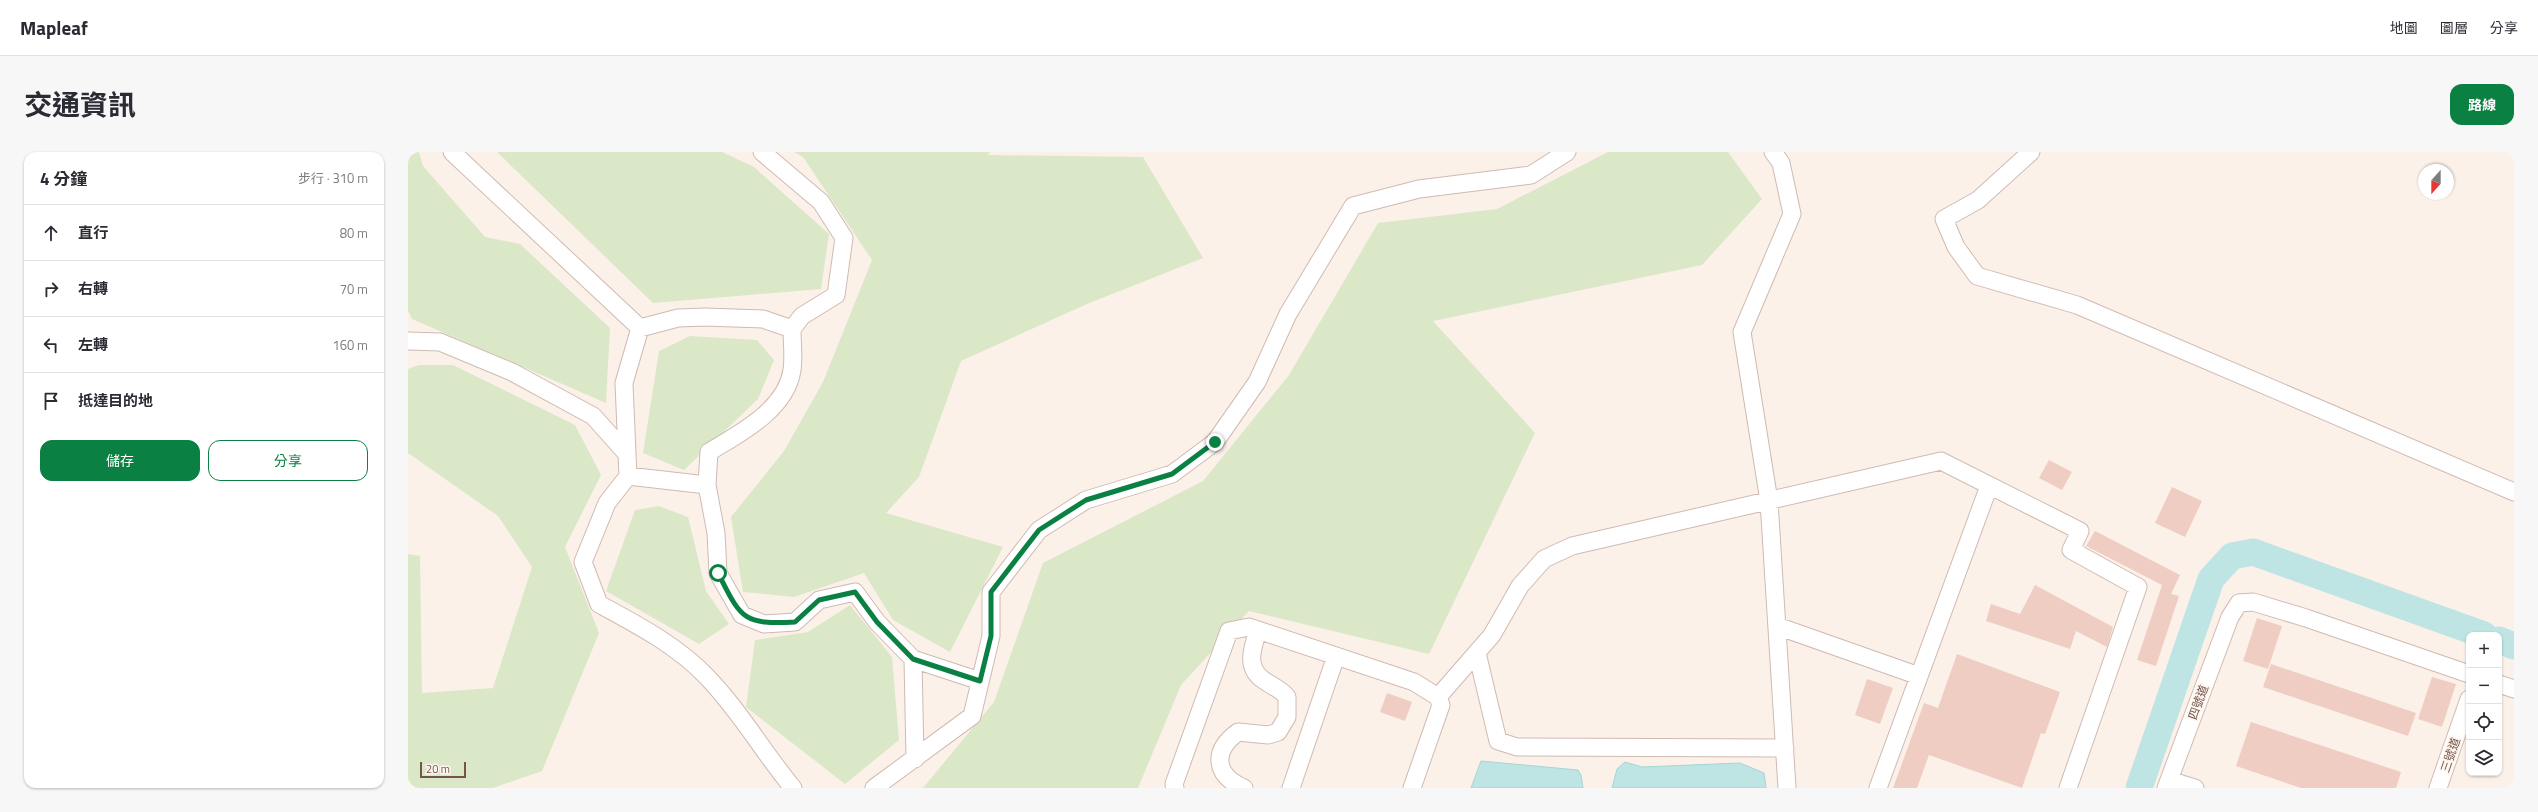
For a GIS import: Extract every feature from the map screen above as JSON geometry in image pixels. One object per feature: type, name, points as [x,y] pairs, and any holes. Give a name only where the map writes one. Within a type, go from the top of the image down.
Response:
[{"type":"lane","points":[[452,152],[640,328]]},
{"type":"lane","points":[[762,152],[821,202],[844,238],[836,295],[802,316],[792,329],[792,370],[779,400],[746,430],[709,452],[707,485],[716,534],[718,573],[742,615],[764,624],[795,622],[819,600],[855,592],[877,622],[913,659],[980,681]]},
{"type":"lane","points":[[874,788],[972,716],[991,636],[991,592],[1039,530],[1086,500],[1172,474],[1215,442],[1257,382],[1288,314],[1353,206],[1419,189],[1531,175],[1553,158],[1568,152]]},
{"type":"lane","points":[[1773,152],[1781,163],[1792,214],[1742,332],[1769,500],[1787,788]]},
{"type":"lane","points":[[2031,152],[1978,200],[1944,219],[1956,247],[1978,276],[2077,305],[2514,492]]},
{"type":"lane","points":[[640,328],[678,318],[705,317],[763,319],[792,329]]},
{"type":"lane","points":[[640,328],[624,383],[628,476],[607,502],[583,562],[599,604],[651,633],[707,676],[739,713],[793,788]]},
{"type":"lane","points":[[408,341],[440,342],[512,372],[593,416],[627,454]]},
{"type":"lane","points":[[1438,697],[1492,634],[1520,586],[1544,559],[1572,546],[1941,461],[2080,531],[2071,550],[2138,587],[2068,788]]},
{"type":"lane","points":[[628,476],[707,485]]},
{"type":"lane","points":[[1878,788],[1989,486]]},
{"type":"lane","name":"四號道","points":[[2168,784],[2230,617],[2239,602],[2253,602],[2466,673]]},
{"type":"lane","points":[[1777,626],[1919,676]]},
{"type":"lane","points":[[1172,787],[1229,631],[1249,627],[1414,682],[1438,697],[1441,705],[1412,788]]},
{"type":"lane","points":[[1244,788],[1230,782],[1224,776],[1220,757],[1226,741],[1238,732],[1268,735],[1278,732],[1287,717],[1287,697],[1280,689],[1262,679],[1254,670],[1251,656],[1258,630]]},
{"type":"lane","points":[[1477,653],[1498,741],[1517,747],[1785,748]]},
{"type":"lane","points":[[1291,788],[1336,656]]},
{"type":"lane","points":[[913,659],[915,758]]},
{"type":"lane","points":[[2502,685],[2514,689]]},
{"type":"lane","name":"三號道","points":[[2438,788],[2467,704]]},
{"type":"lane","points":[[2168,784],[2194,788]]},
{"type":"green space","points":[[408,152],[419,152],[423,166],[485,237],[520,244],[610,328],[606,403],[412,319],[408,311]]},
{"type":"green space","points":[[497,152],[722,152],[754,167],[829,234],[821,289],[653,303]]},
{"type":"green space","points":[[794,152],[990,152],[987,155],[1143,157],[1203,258],[1087,304],[961,361],[919,477],[886,513],[1003,547],[950,652],[893,620],[864,573],[794,597],[743,592],[731,517],[784,451],[823,382],[872,260],[803,157]]},
{"type":"green space","points":[[1608,152],[1728,152],[1762,199],[1702,265],[1433,321],[1535,433],[1429,654],[1249,611],[1181,685],[1138,788],[923,788],[994,702],[1043,563],[1203,481],[1289,375],[1378,223],[1497,209]]},
{"type":"green space","points":[[690,336],[757,340],[774,360],[758,399],[684,470],[643,453],[659,351]]},
{"type":"green space","points":[[419,365],[453,365],[575,425],[601,475],[565,547],[599,633],[542,771],[493,788],[408,788],[408,554],[420,556],[422,693],[493,688],[532,567],[498,516],[408,453],[408,369]]},
{"type":"green space","points":[[659,506],[688,517],[706,591],[729,624],[699,644],[606,591],[635,510]]},
{"type":"green space","points":[[850,605],[892,657],[899,740],[845,784],[746,707],[755,640],[808,632]]},
{"type":"water","points":[[1481,761],[1578,770],[1581,775],[1583,788],[1471,788]]},
{"type":"water","points":[[1625,762],[1642,767],[1740,763],[1764,773],[1766,788],[1612,788],[1617,769]]},
{"type":"building","points":[[2049,460],[2072,472],[2062,490],[2039,478]]},
{"type":"building","points":[[2172,487],[2202,501],[2185,537],[2155,523]]},
{"type":"building","points":[[2095,531],[2180,575],[2171,594],[2179,596],[2156,666],[2137,660],[2162,585],[2086,546]]},
{"type":"building","points":[[2035,585],[2113,627],[2107,647],[2076,631],[2070,649],[1986,621],[1991,604],[2020,614]]},
{"type":"building","points":[[2257,618],[2282,626],[2268,669],[2243,661]]},
{"type":"building","points":[[1957,654],[2060,692],[2045,734],[2041,733],[2022,788],[1929,755],[1917,788],[1893,788],[1924,703],[1938,708]]},
{"type":"building","points":[[2271,664],[2416,713],[2408,736],[2263,687]]},
{"type":"building","points":[[2432,677],[2456,684],[2442,727],[2418,719]]},
{"type":"building","points":[[1867,679],[1893,688],[1880,724],[1855,715]]},
{"type":"building","points":[[1387,693],[1412,702],[1405,721],[1380,712]]},
{"type":"building","points":[[2251,722],[2401,772],[2396,788],[2301,788],[2236,766]]},
{"type":"waterway","points":[[2139,788],[2211,579],[2232,556],[2253,552],[2476,632]]},
{"type":"waterway","points":[[2502,641],[2514,646]]},
{"type":"route","points":[[718,573],[730,597],[742,615],[764,624],[795,622],[819,600],[855,592],[877,622],[913,659],[980,681],[991,636],[991,592],[1039,530],[1086,500],[1172,474],[1215,442]]}]
